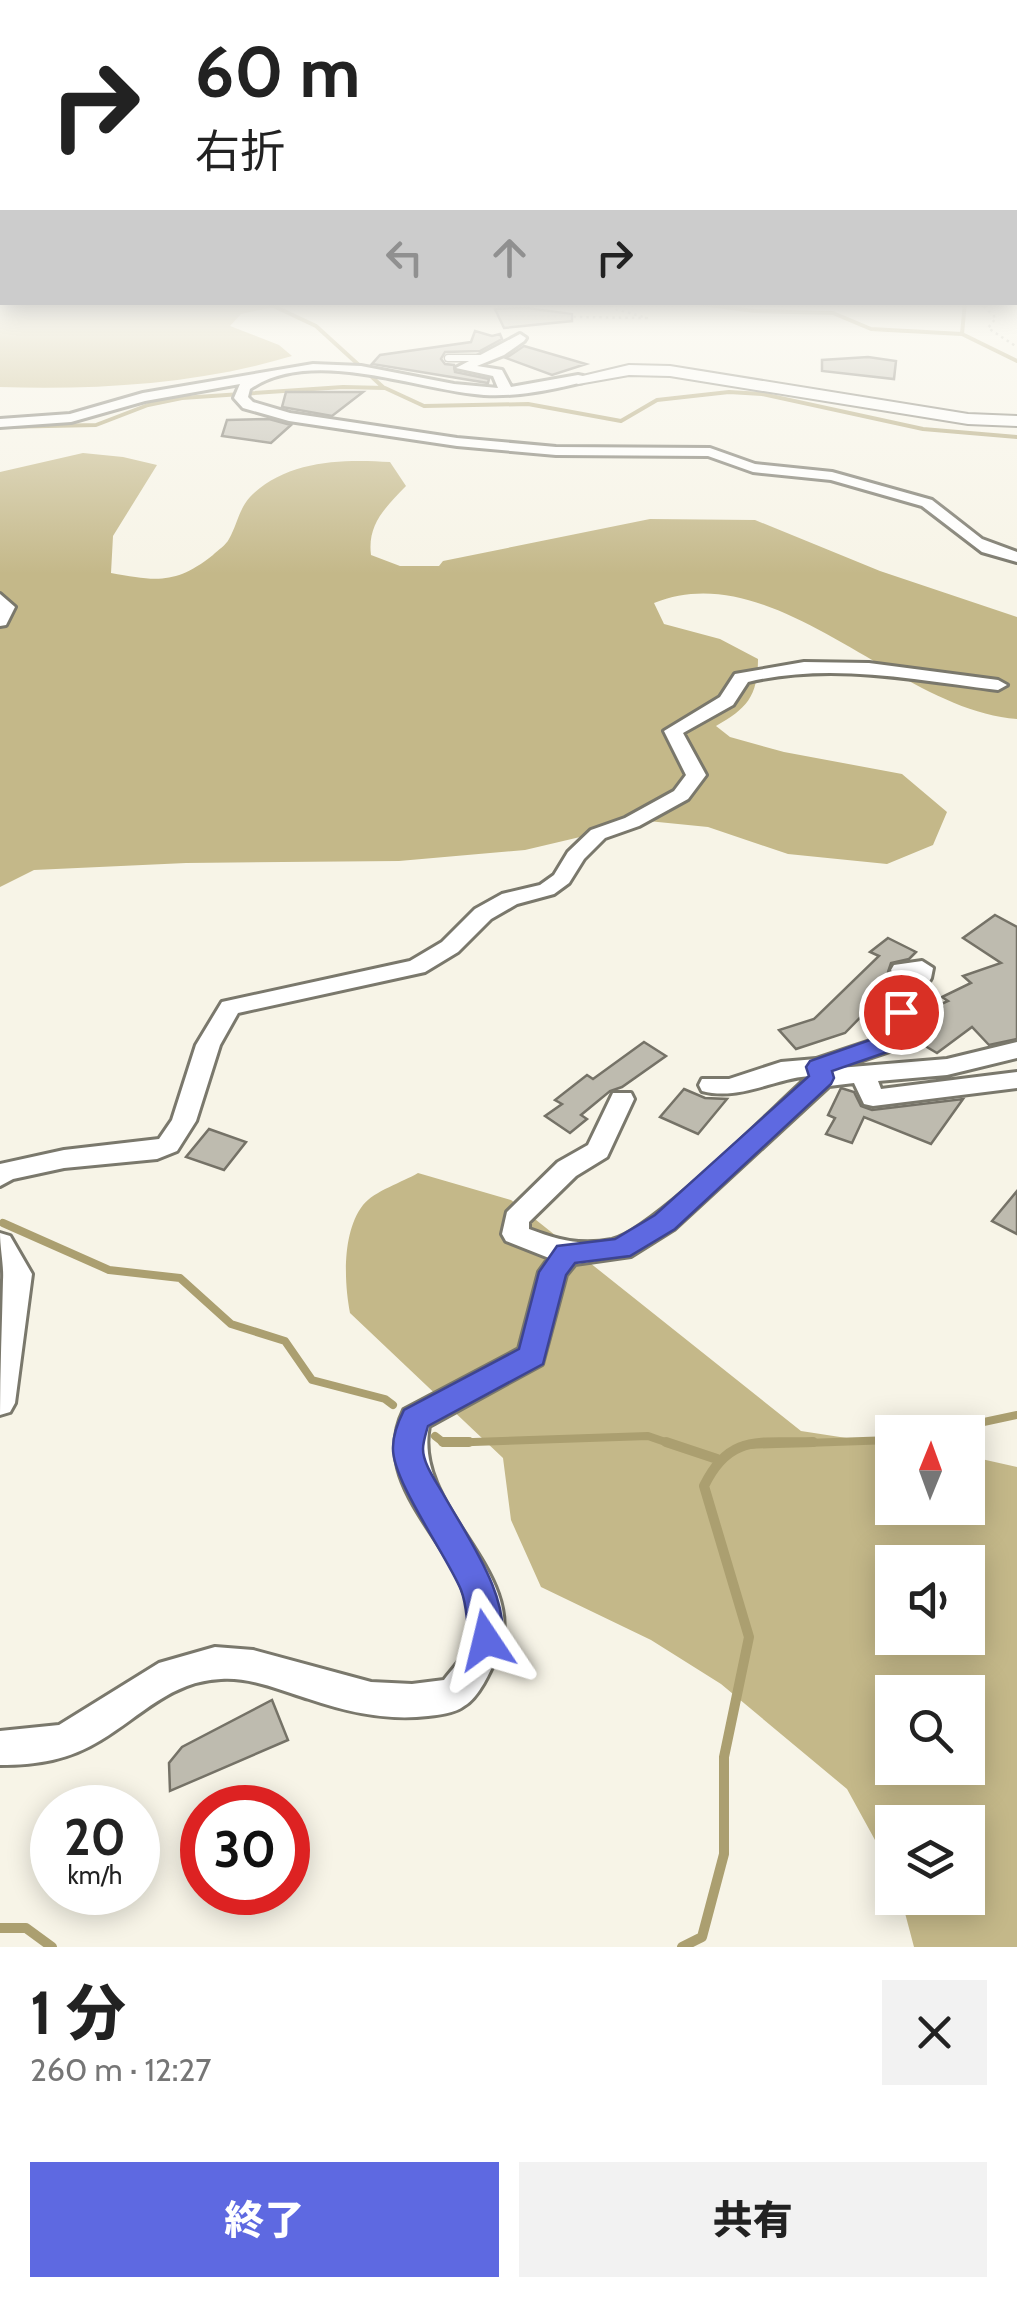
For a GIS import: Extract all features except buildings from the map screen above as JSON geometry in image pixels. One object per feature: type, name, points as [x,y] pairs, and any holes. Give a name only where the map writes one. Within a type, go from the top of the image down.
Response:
[{"type":"street","points":[[0,423],[55,421],[169,393]]},
{"type":"street","points":[[243,393],[248,405],[289,417],[426,438],[556,451],[699,451],[763,470],[832,476],[927,503],[951,519],[975,544],[1017,558]]},
{"type":"street","points":[[803,393],[950,416],[1017,421]]},
{"type":"street","points":[[0,598],[7,607],[0,621]]},
{"type":"street","points":[[0,1177],[4,1172],[64,1159],[132,1154],[168,1145],[184,1121],[208,1045],[230,1007],[417,967],[450,947],[496,906],[548,890],[598,834],[632,822],[681,796],[696,775],[673,730],[727,702],[741,678],[762,672],[837,668],[998,685]]},
{"type":"street","points":[[622,1099],[598,1150],[567,1169],[516,1220],[515,1234],[567,1254],[621,1249],[665,1222],[820,1072],[882,1045],[922,968],[902,970]]},
{"type":"street","points":[[711,1085],[730,1087],[782,1070],[863,1075],[947,1067],[1017,1050]]},
{"type":"street","points":[[863,1075],[874,1098],[1017,1080]]},
{"type":"street","points":[[0,1243],[18,1274],[0,1403]]},
{"type":"street","points":[[0,1748],[66,1740],[138,1690],[187,1667],[219,1662],[250,1665],[334,1692],[401,1704],[454,1694],[472,1670],[486,1640],[483,1605],[416,1476],[407,1450],[408,1433],[414,1418],[532,1356],[553,1272],[567,1254]]},
{"type":"shaded area","points":[[83,453],[157,465],[113,536],[111,573],[141,578],[176,576],[200,565],[226,543],[246,502],[264,485],[297,469],[334,462],[390,462],[406,486],[375,525],[371,544],[371,555],[400,566],[439,566],[443,561],[650,519],[755,520],[880,571],[1017,617],[1017,719],[972,710],[927,691],[791,616],[745,599],[700,594],[654,603],[664,624],[720,639],[758,659],[756,683],[748,700],[716,726],[730,737],[784,752],[902,774],[947,812],[933,845],[887,864],[788,854],[708,827],[648,821],[525,850],[399,861],[186,863],[34,870],[0,887],[0,472]]},
{"type":"shaded area","points":[[418,1173],[511,1200],[801,1431],[875,1442],[875,1525],[985,1525],[985,1460],[1017,1467],[1017,1947],[914,1947],[906,1915],[985,1915],[985,1805],[875,1805],[875,1840],[847,1789],[721,1684],[651,1640],[541,1587],[511,1520],[503,1458],[350,1313],[348,1243],[356,1216],[374,1195]]},
{"type":"waterway","points":[[0,427],[96,425],[148,405],[182,398],[257,393]]},
{"type":"waterway","points":[[396,393],[424,406],[528,404],[621,421],[657,400],[721,393]]},
{"type":"waterway","points":[[743,393],[923,429],[1017,437]]},
{"type":"waterway","points":[[3,1223],[109,1270],[180,1278],[231,1324],[285,1341],[312,1380],[385,1399],[393,1405]]},
{"type":"waterway","points":[[985,1422],[1017,1415]]},
{"type":"waterway","points":[[435,1436],[444,1443],[648,1436],[674,1445]]},
{"type":"waterway","points":[[747,1445],[875,1441]]},
{"type":"waterway","points":[[443,1442],[469,1442]]},
{"type":"waterway","points":[[666,1442],[717,1459]]},
{"type":"waterway","points":[[747,1445],[813,1442]]},
{"type":"waterway","points":[[682,1947],[702,1937],[724,1854],[724,1757],[749,1637],[704,1486],[725,1457],[747,1445]]},
{"type":"waterway","points":[[0,1928],[26,1928],[52,1947]]},
{"type":"route","points":[[486,1640],[483,1605],[472,1577],[416,1476],[407,1450],[414,1418],[532,1356],[545,1294],[553,1272],[567,1254],[621,1249],[665,1222],[822,1078],[818,1067],[882,1045],[901,1012]]}]
